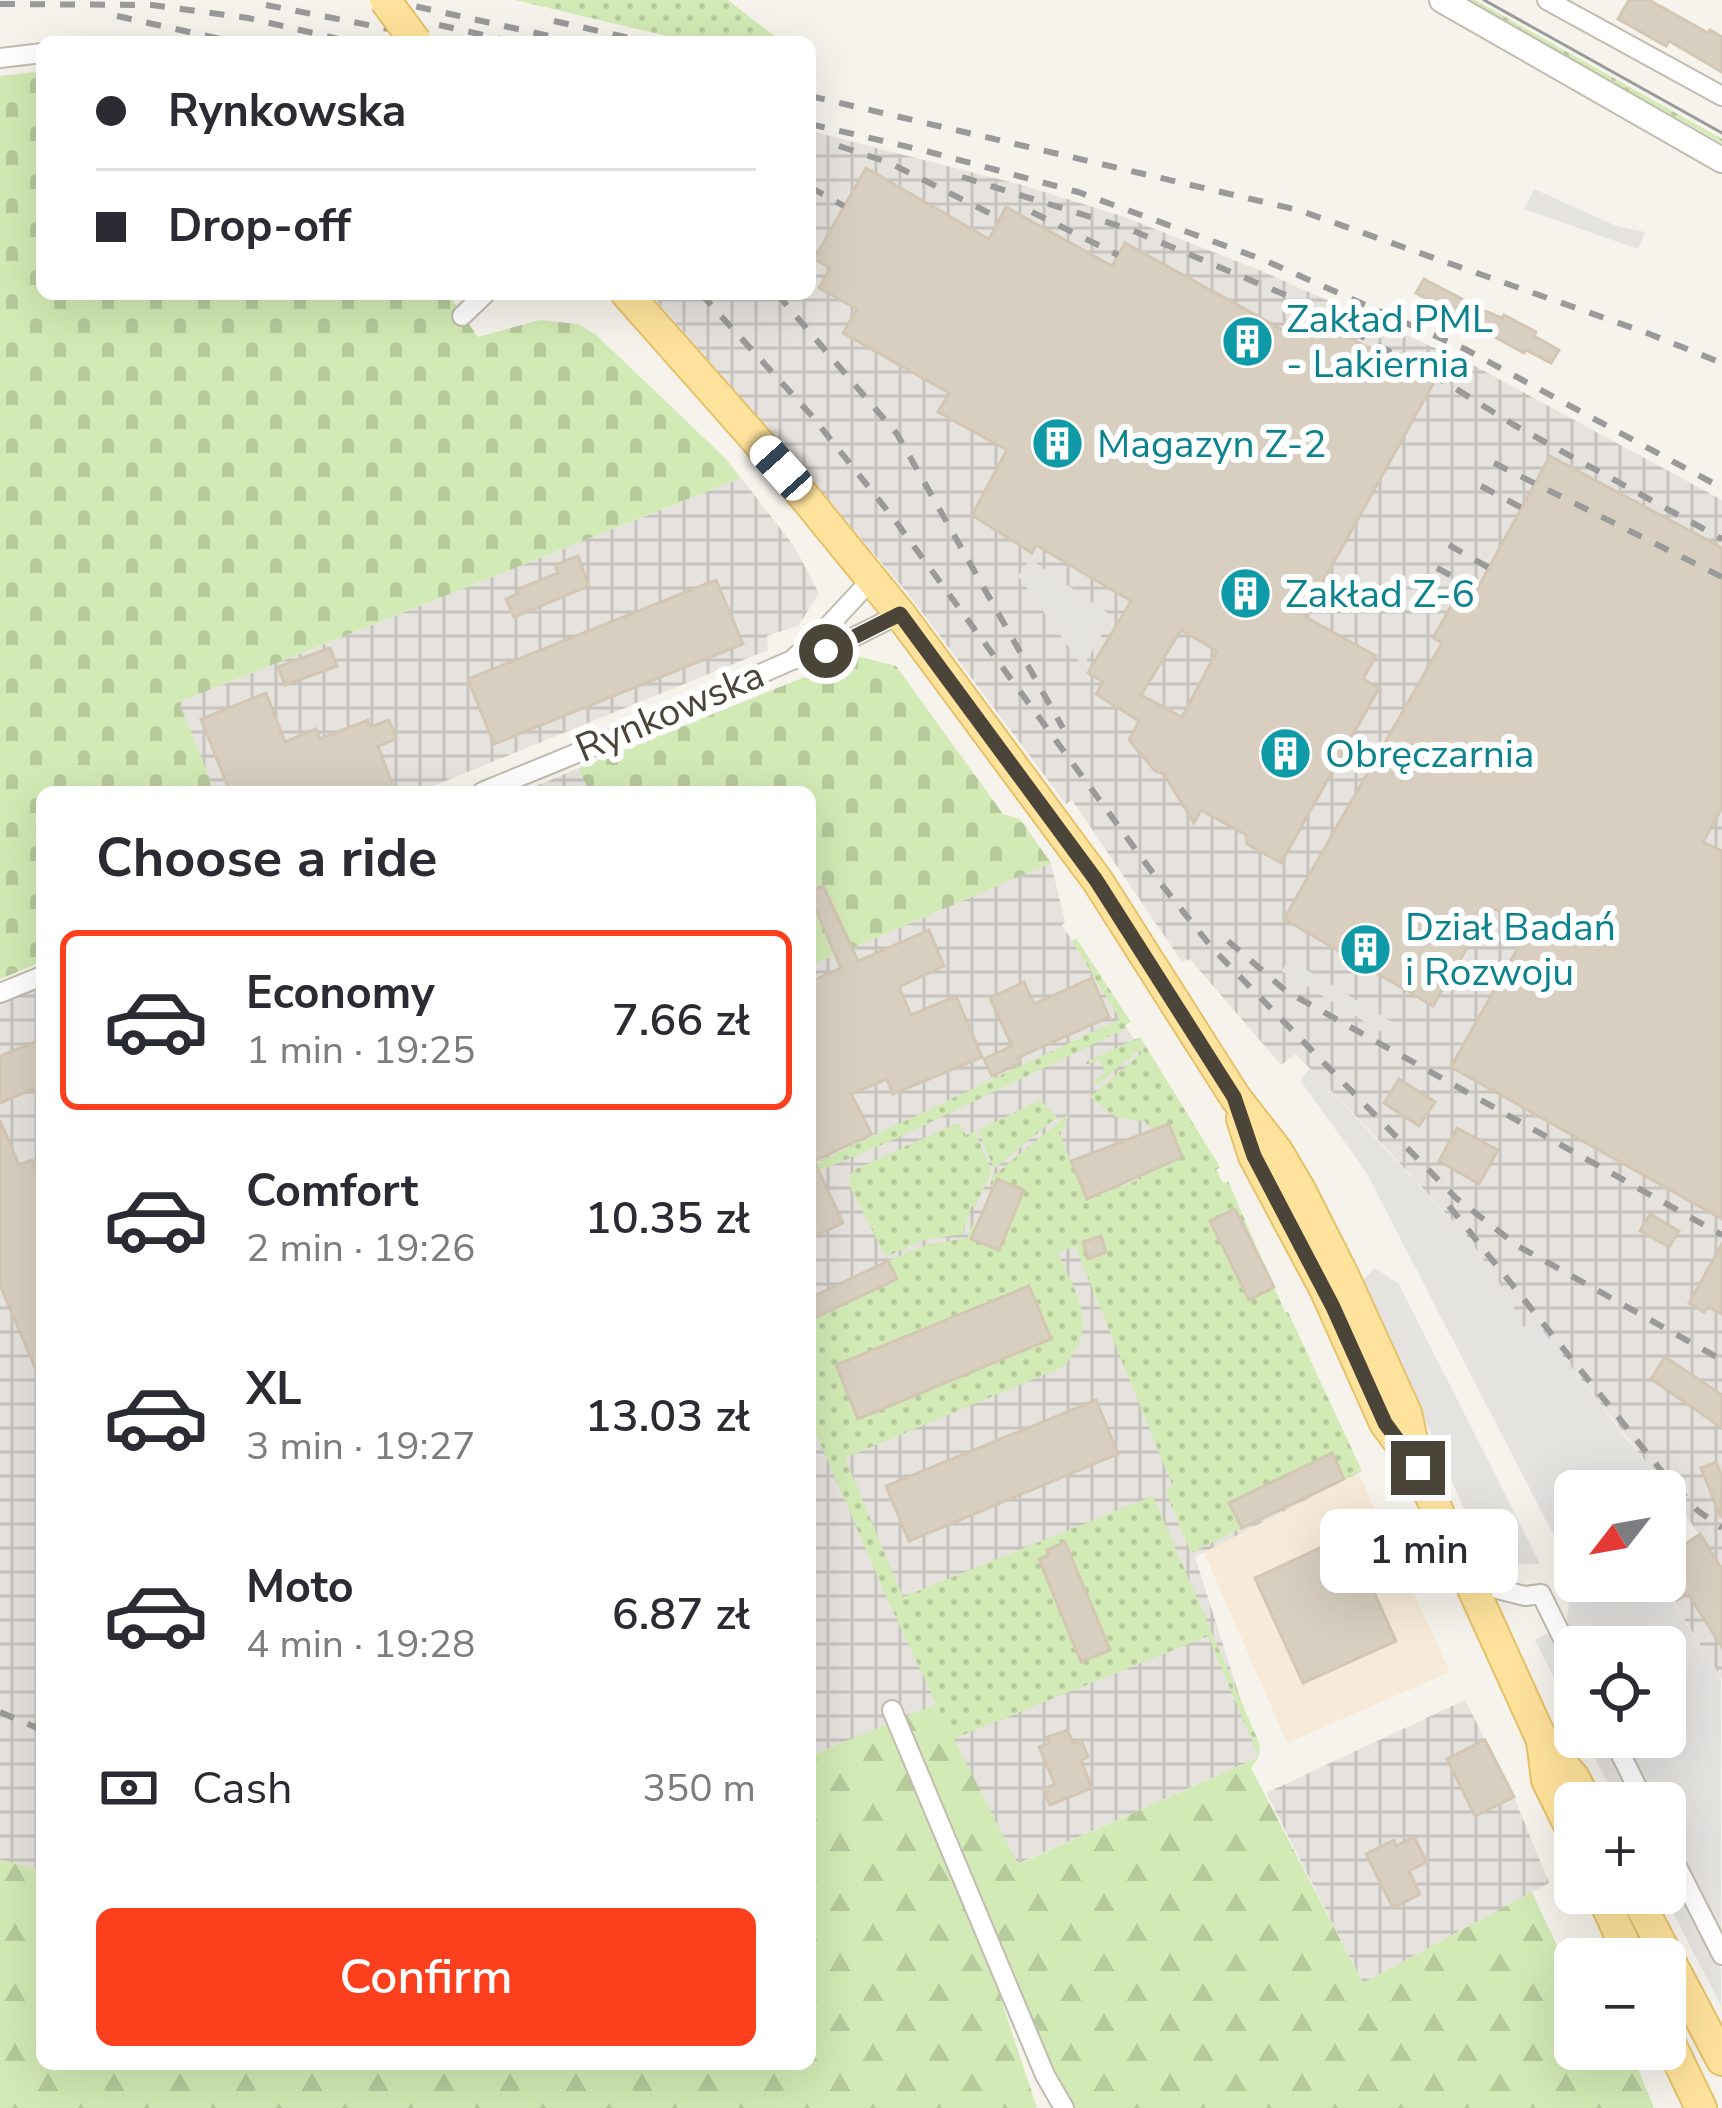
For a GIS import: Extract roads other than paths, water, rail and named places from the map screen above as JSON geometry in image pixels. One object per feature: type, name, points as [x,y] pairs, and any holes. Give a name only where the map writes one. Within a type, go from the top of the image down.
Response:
[{"type":"main road","points":[[385,0],[412,36]]},
{"type":"main road","points":[[632,300],[781,468],[900,614],[1096,880],[1234,1097],[1277,1151],[1344,1277],[1406,1413],[1418,1468],[1542,1740],[1576,1782]]},
{"type":"main road","points":[[1542,1740],[1547,1780],[1554,1794]]},
{"type":"main road","points":[[1645,1914],[1722,2060]]},
{"type":"main road","points":[[1683,2070],[1702,2108]]},
{"type":"street","points":[[1442,0],[1722,160]]},
{"type":"street","points":[[1547,0],[1722,97]]},
{"type":"street","points":[[1573,14],[1590,0]]},
{"type":"street","points":[[0,58],[36,54]]},
{"type":"street","points":[[461,316],[478,300]]},
{"type":"street","name":"Rynkowska","points":[[792,660],[872,579]]},
{"type":"street","name":"Rynkowska","points":[[497,786],[792,660],[826,651],[900,614]]},
{"type":"street","points":[[0,993],[36,978]]},
{"type":"street","points":[[1470,1582],[1525,1597],[1540,1594],[1556,1626]]},
{"type":"street","points":[[892,1710],[1045,2074],[1064,2108]]},
{"type":"street","points":[[1686,1884],[1722,1955]]},
{"type":"tram line","points":[[1484,0],[1722,133]]},
{"type":"railway","points":[[387,0],[549,36]]},
{"type":"railway","points":[[0,4],[152,5],[248,18],[326,36]]},
{"type":"railway","points":[[266,5],[424,36]]},
{"type":"railway","points":[[117,16],[207,36]]},
{"type":"railway","points":[[554,21],[621,36]]},
{"type":"railway","points":[[439,25],[488,36]]},
{"type":"railway","points":[[816,97],[1298,210],[1722,363]]},
{"type":"railway","points":[[816,125],[1078,192],[1264,260],[1465,349],[1722,488]]},
{"type":"railway","points":[[839,146],[890,163],[1003,220]]},
{"type":"railway","points":[[962,177],[1129,229],[1288,296],[1722,539]]},
{"type":"railway","points":[[816,190],[844,206]]},
{"type":"railway","points":[[1032,212],[1118,255]]},
{"type":"railway","points":[[706,300],[812,416],[894,519],[1213,949],[1456,1198],[1518,1246],[1722,1360]]},
{"type":"railway","points":[[782,300],[897,434],[1063,728]]},
{"type":"railway","points":[[1494,463],[1722,577]]},
{"type":"railway","points":[[1481,486],[1522,508]]},
{"type":"railway","points":[[1449,545],[1489,568]]},
{"type":"railway","points":[[1437,568],[1477,590]]},
{"type":"railway","points":[[1228,941],[1286,991],[1722,1235]]},
{"type":"railway","points":[[1449,1206],[1659,1468],[1697,1510],[1722,1528]]},
{"type":"railway","points":[[0,1712],[36,1727]]},
{"type":"place","name":"Zakład PML - Lakiernia","points":[[1247,341]]},
{"type":"place","name":"Magazyn Z-2","points":[[1058,444]]},
{"type":"place","name":"Zakład Z-6","points":[[1246,594]]},
{"type":"place","name":"Obręczarnia","points":[[1286,754]]},
{"type":"place","name":"Dział Badań i Rozwoju","points":[[1366,949]]}]
